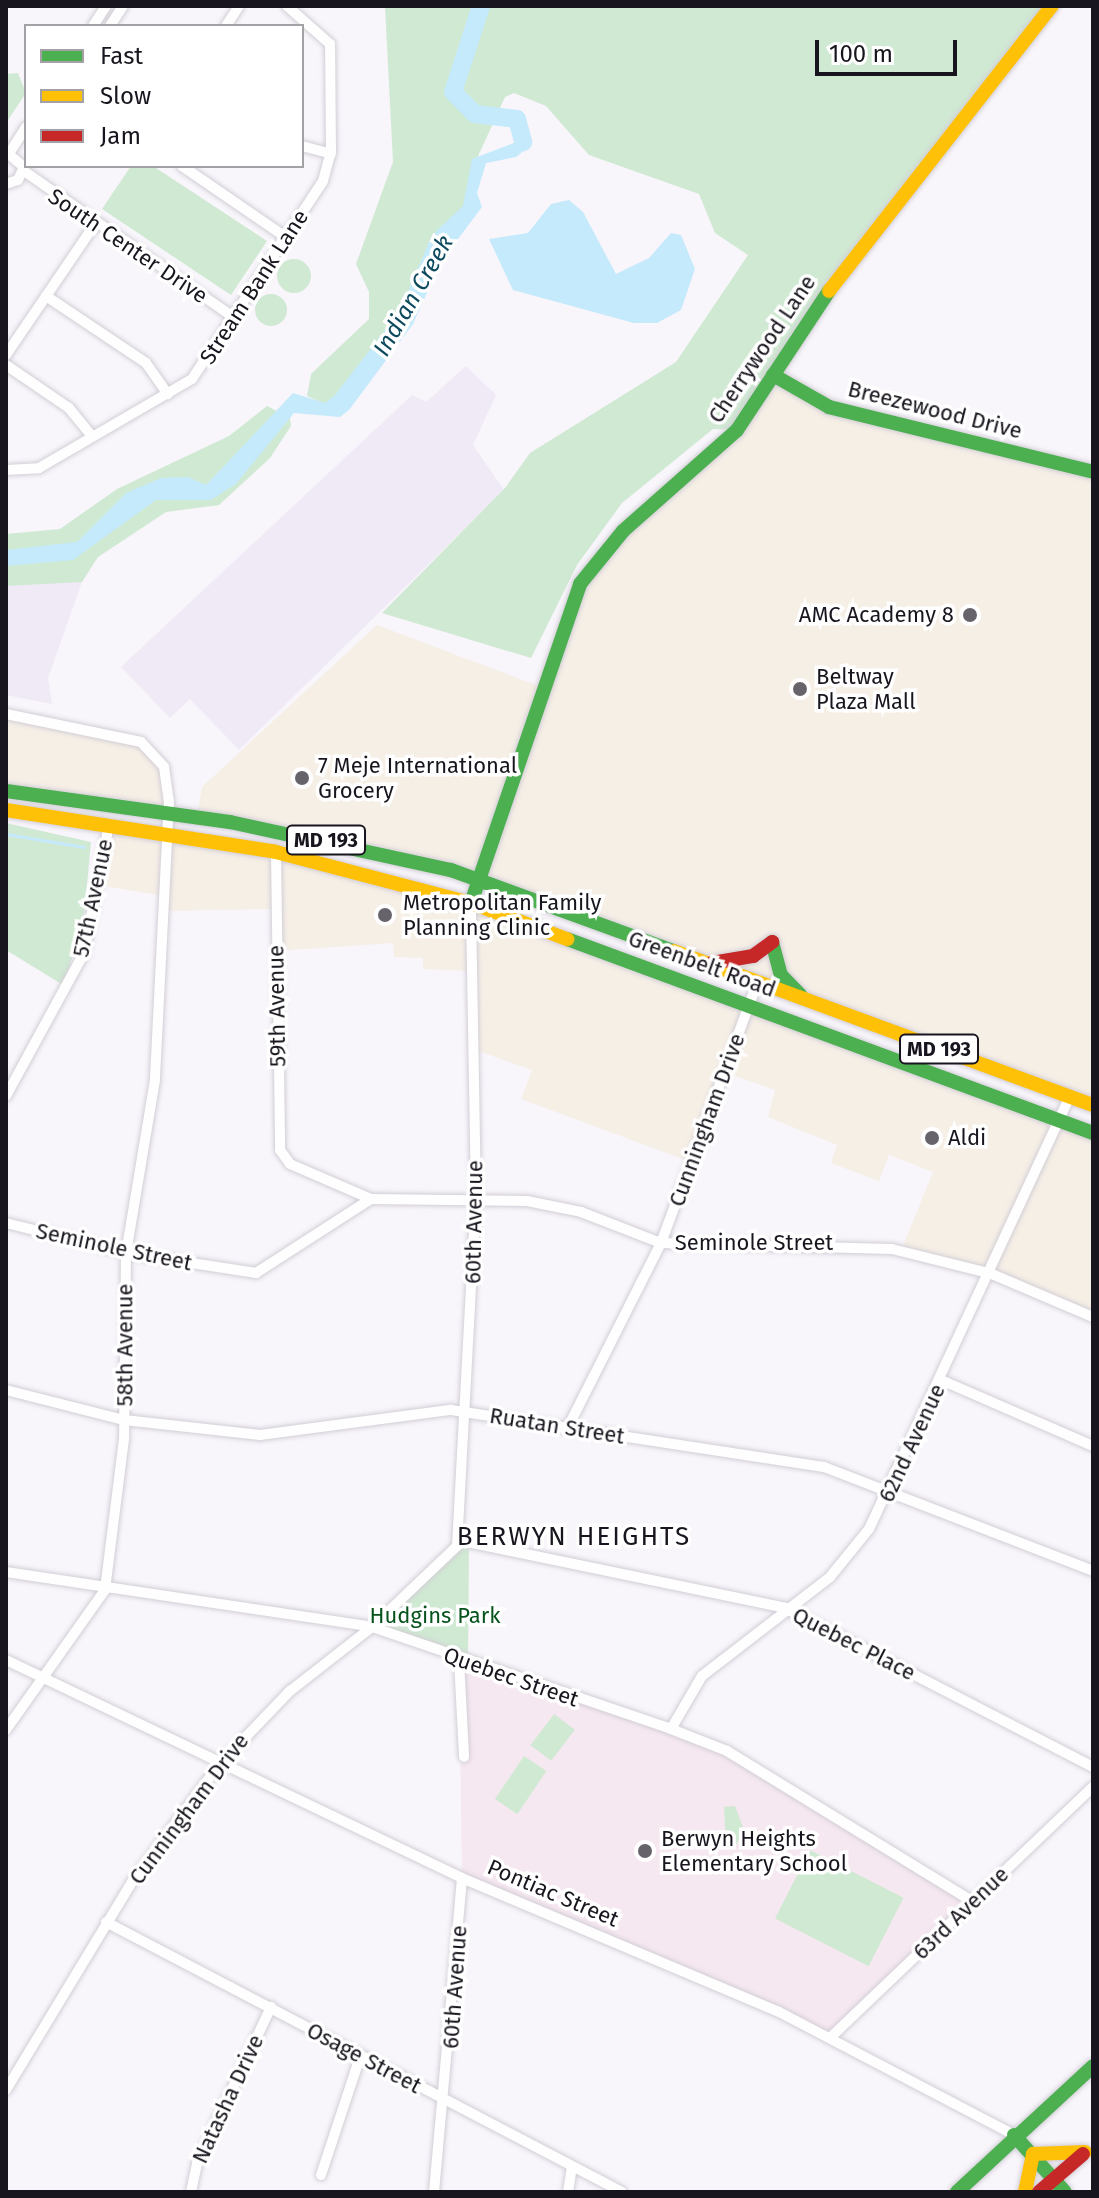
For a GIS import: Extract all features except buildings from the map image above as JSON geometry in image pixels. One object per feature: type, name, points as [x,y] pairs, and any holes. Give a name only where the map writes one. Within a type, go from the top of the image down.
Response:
[{"type":"main road","name":"Cherrywood Lane","points":[[471,903],[580,584],[623,531],[715,455],[836,280],[1052,6]]},
{"type":"main road","name":"Breezewood Drive","points":[[773,375],[829,407],[1093,472]]},
{"type":"main road","name":"Greenbelt Road","points":[[6,791],[169,811],[369,849],[480,880],[1093,1105]]},
{"type":"main road","name":"Greenbelt Road","points":[[6,810],[276,852],[471,903],[1093,1133]]},
{"type":"main road","points":[[703,964],[739,961],[772,942],[781,975],[808,1002]]},
{"type":"main road","points":[[957,2192],[1014,2135],[1093,2066]]},
{"type":"main road","points":[[1025,2192],[1037,2116]]},
{"type":"main road","name":"Pontiac Street","points":[[1014,2135],[1065,2192]]},
{"type":"main road","points":[[1032,2153],[1089,2148]]},
{"type":"main road","points":[[1039,2192],[1089,2148]]},
{"type":"street","points":[[94,24],[106,6]]},
{"type":"street","points":[[111,24],[123,6]]},
{"type":"street","points":[[227,24],[239,6]]},
{"type":"street","name":"Stream Bank Lane","points":[[6,470],[39,468],[168,394],[199,372],[287,238],[331,154],[330,44],[287,6]]},
{"type":"street","points":[[6,184],[24,171],[24,155],[8,152],[24,130]]},
{"type":"street","points":[[304,147],[331,154]]},
{"type":"street","points":[[185,168],[287,238]]},
{"type":"street","name":"South Center Drive","points":[[24,171],[95,224],[235,318]]},
{"type":"street","points":[[6,355],[95,224]]},
{"type":"street","points":[[46,296],[146,363],[168,394]]},
{"type":"street","points":[[6,365],[69,408],[92,436]]},
{"type":"street","name":"58th Avenue","points":[[6,714],[141,742],[167,773],[169,811],[155,1080],[126,1253],[124,1420],[105,1590],[44,1684],[6,1730]]},
{"type":"street","name":"57th Avenue","points":[[6,1096],[84,953],[109,824]]},
{"type":"street","name":"59th Avenue","points":[[276,852],[278,1143],[284,1158],[371,1199]]},
{"type":"street","name":"60th Avenue","points":[[458,1540],[470,1412],[476,1197],[471,903]]},
{"type":"street","name":"Cunningham Drive","points":[[568,1427],[661,1243],[757,983]]},
{"type":"street","name":"62nd Avenue","points":[[671,1729],[702,1676],[841,1567],[893,1491],[1070,1096]]},
{"type":"street","name":"Seminole Street","points":[[6,1223],[126,1253],[256,1273],[371,1199],[476,1197],[559,1205],[661,1243],[852,1243],[992,1274],[1093,1317]]},
{"type":"street","points":[[941,1380],[1093,1446]]},
{"type":"street","name":"Ruatan Street","points":[[6,1390],[124,1420],[273,1436],[470,1412],[824,1467],[893,1491],[1093,1571]]},
{"type":"street","name":"Cunningham Drive","points":[[6,2090],[106,1922],[218,1766],[290,1691],[372,1627],[445,1561],[458,1540]]},
{"type":"street","name":"Quebec Place","points":[[458,1540],[785,1608],[1093,1767]]},
{"type":"street","name":"Quebec Street","points":[[6,1572],[105,1590],[372,1627],[459,1660],[671,1729],[727,1751],[973,1902]]},
{"type":"street","name":"Pontiac Street","points":[[6,1660],[44,1684],[462,1878],[830,2038],[1014,2135]]},
{"type":"street","points":[[459,1660],[464,1757]]},
{"type":"street","name":"63rd Avenue","points":[[830,2038],[1093,1787]]},
{"type":"street","name":"60th Avenue","points":[[434,2192],[447,2103],[462,1878]]},
{"type":"street","name":"Osage Street","points":[[106,1922],[622,2192]]},
{"type":"street","name":"Natasha Drive","points":[[191,2192],[197,2163],[271,2007]]},
{"type":"street","points":[[321,2175],[360,2057]]},
{"type":"street","points":[[568,2192],[572,2166]]},
{"type":"shaded area","points":[[466,366],[496,395],[473,445],[504,490],[239,750],[190,699],[170,718],[121,667],[412,395],[426,402]]},
{"type":"shaded area","points":[[773,375],[806,395],[1093,472],[1093,1105],[528,897],[197,816],[202,787],[377,625],[544,688],[594,565],[690,477]]},
{"type":"shaded area","points":[[40,580],[82,582],[48,678],[52,704],[6,695],[6,586]]},
{"type":"shaded area","points":[[6,714],[127,737],[164,767],[169,811],[6,791]]},
{"type":"shaded area","points":[[109,824],[378,877],[1093,1133],[1093,1317],[992,1274],[901,1251],[933,1172],[889,1155],[879,1181],[831,1163],[837,1145],[768,1117],[775,1090],[724,1072],[691,1162],[521,1099],[532,1070],[473,1049],[472,971],[423,969],[423,958],[394,957],[393,943],[276,951],[275,909],[164,911],[164,896],[98,885]]},
{"type":"shaded area","points":[[459,1660],[707,1742],[973,1902],[830,2038],[462,1878]]},
{"type":"green space","points":[[385,6],[1052,6],[836,280],[737,430],[713,429],[622,503],[577,565],[531,658],[382,613],[505,488],[530,453],[676,362],[748,255],[715,233],[699,194],[589,155],[546,106],[514,93],[505,97],[479,154],[468,206],[337,409],[307,396],[311,374],[369,319],[369,292],[356,264],[393,162]]},
{"type":"green space","points":[[18,73],[24,96],[6,123],[6,74]]},
{"type":"green space","points":[[130,168],[156,168],[267,241],[231,295],[102,209]]},
{"type":"green space","points":[[294,259],[306,264],[311,276],[306,288],[294,293],[282,288],[277,276],[282,264]]},
{"type":"green space","points":[[271,294],[282,299],[287,310],[282,321],[271,326],[260,321],[255,310],[260,299]]},
{"type":"green space","points":[[267,406],[290,418],[291,426],[270,458],[219,505],[166,512],[98,557],[82,582],[6,586],[6,534],[60,529],[117,489],[229,436]]},
{"type":"green space","points":[[6,823],[91,842],[83,926],[63,985],[6,950]]},
{"type":"green space","name":"Hudgins Park","points":[[469,1542],[468,1663],[372,1627],[457,1546]]},
{"type":"green space","points":[[554,1714],[575,1730],[551,1761],[531,1745]]},
{"type":"green space","points":[[524,1756],[546,1771],[517,1814],[495,1799]]},
{"type":"green space","points":[[735,1806],[744,1830],[736,1845],[726,1845],[724,1807]]},
{"type":"green space","points":[[810,1850],[904,1898],[869,1966],[775,1919]]},
{"type":"water","points":[[521,116],[532,144],[516,157],[486,163],[477,193],[482,207],[440,263],[413,324],[349,410],[340,417],[294,413],[236,484],[211,500],[156,500],[73,560],[6,566],[6,550],[77,542],[126,493],[161,478],[188,477],[206,485],[293,393],[325,403],[335,395],[400,311],[432,235],[463,206],[472,159],[519,141],[512,123]]},
{"type":"water","points":[[569,200],[583,212],[616,274],[649,258],[671,233],[681,235],[695,269],[681,310],[657,323],[634,323],[513,290],[489,239],[528,233],[551,204]]},
{"type":"waterway","name":"Indian Creek","points":[[481,6],[453,92],[475,114],[517,119],[523,142]]},
{"type":"waterway","points":[[6,834],[84,847]]},
{"type":"traffic: fast","points":[[471,903],[580,584],[623,531],[737,430],[829,291]]},
{"type":"traffic: fast","points":[[773,375],[829,407],[1093,472]]},
{"type":"traffic: fast","points":[[6,791],[230,822],[451,870],[674,951]]},
{"type":"traffic: fast","points":[[567,939],[1093,1133]]},
{"type":"traffic: fast","points":[[772,942],[781,975],[800,995]]},
{"type":"traffic: fast","points":[[957,2192],[1093,2066]]},
{"type":"traffic: fast","points":[[1014,2135],[1065,2192]]},
{"type":"traffic: slow","points":[[829,291],[1052,6]]},
{"type":"traffic: slow","points":[[6,810],[276,852],[471,903],[567,939]]},
{"type":"traffic: slow","points":[[674,951],[1093,1105]]},
{"type":"traffic: slow","points":[[1025,2192],[1033,2154],[1085,2152]]},
{"type":"traffic: jam","points":[[712,963],[753,956],[772,942]]},
{"type":"traffic: jam","points":[[1039,2192],[1083,2154]]},
{"type":"place","name":"AMC Academy 8","points":[[970,615]]},
{"type":"place","name":"Beltway Plaza Mall","points":[[800,689]]},
{"type":"place","name":"7 Meje International Grocery","points":[[302,778]]},
{"type":"place","name":"Metropolitan Family Planning Clinic","points":[[385,915]]},
{"type":"place","name":"Aldi","points":[[932,1138]]},
{"type":"place","name":"Berwyn Heights Elementary School","points":[[645,1851]]},
{"type":"district","name":"BERWYN HEIGHTS","points":[[574,1537]]}]
